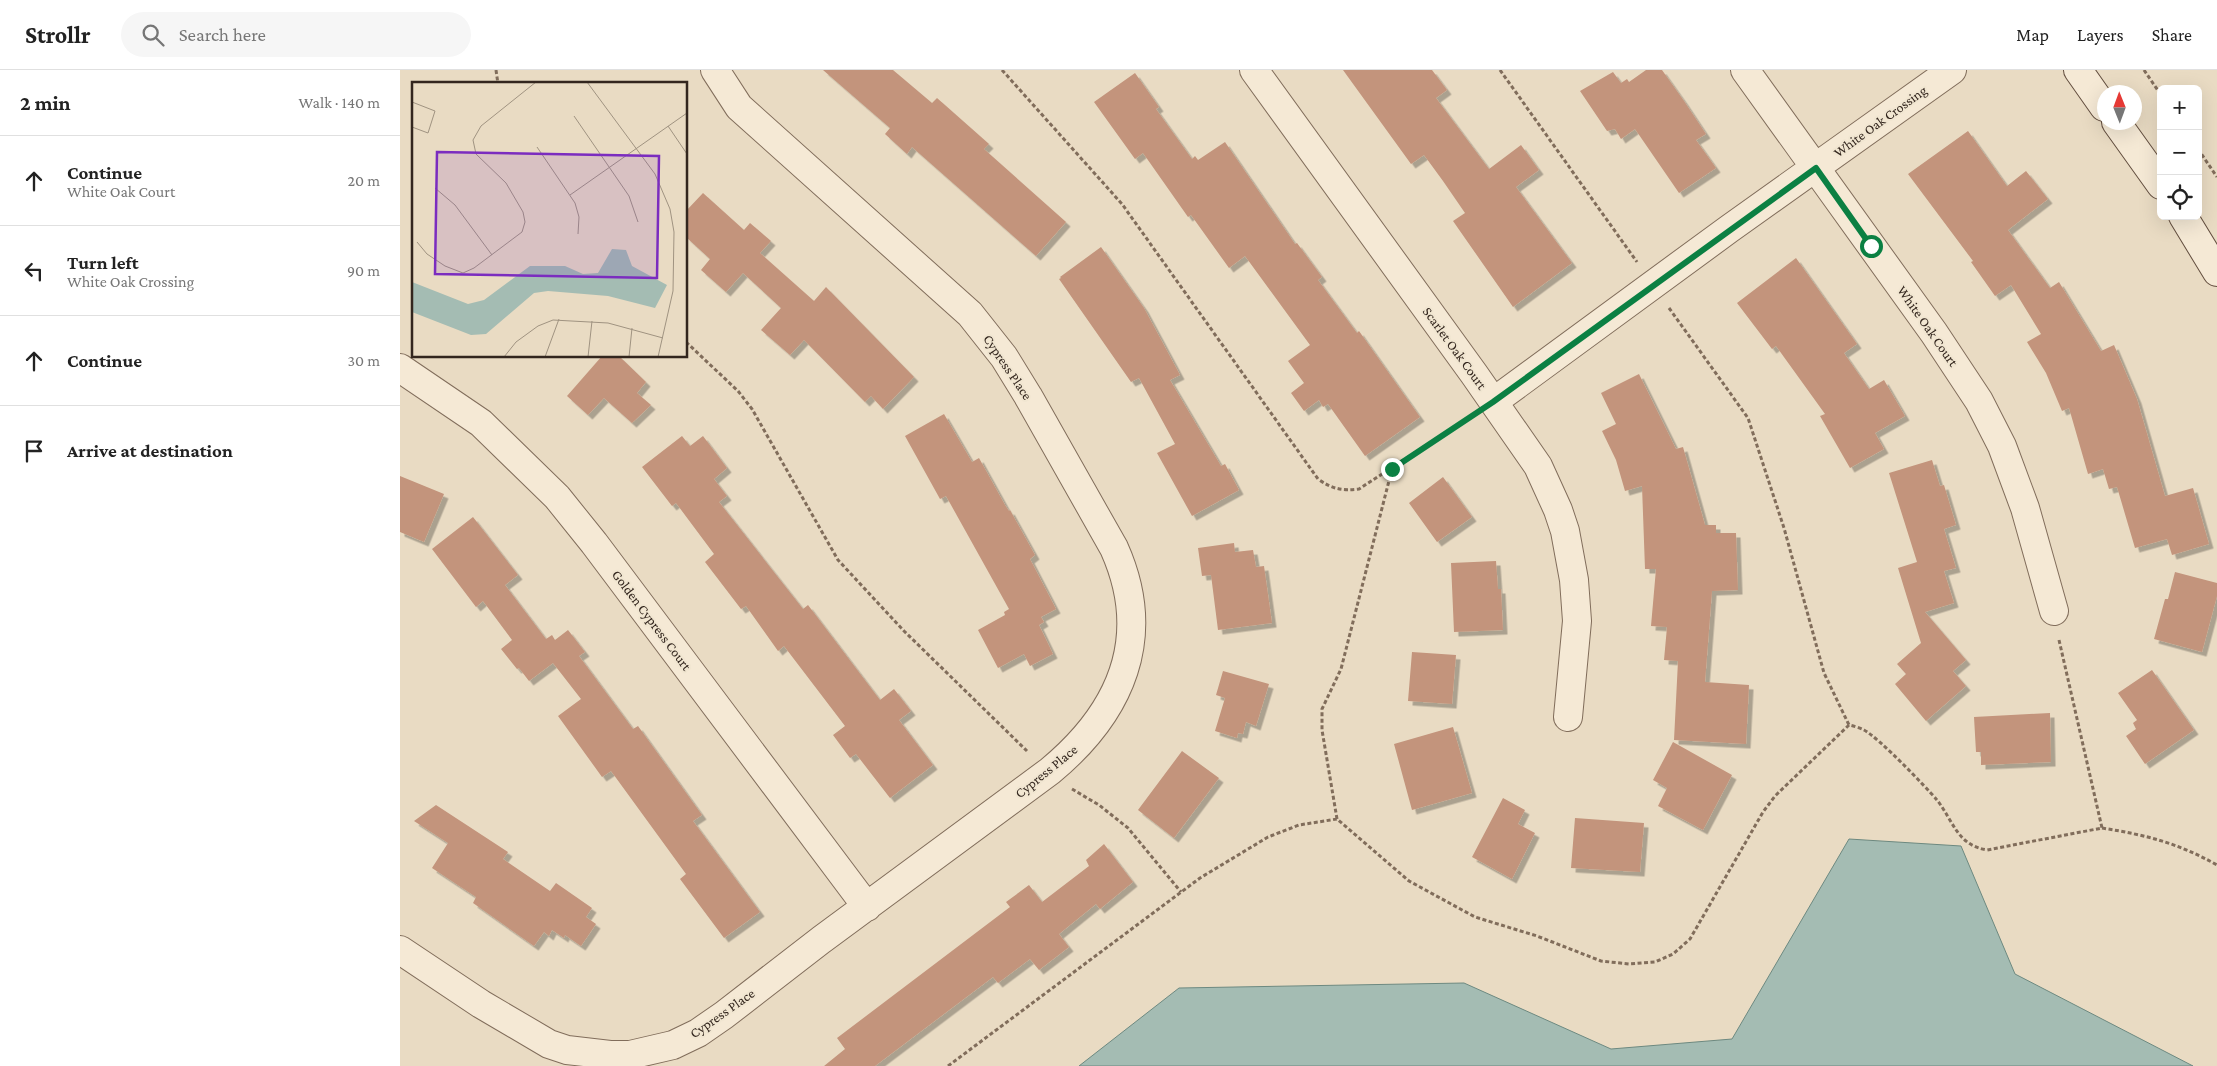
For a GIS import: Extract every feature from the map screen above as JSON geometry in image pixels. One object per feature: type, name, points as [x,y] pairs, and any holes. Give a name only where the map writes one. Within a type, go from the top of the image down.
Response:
[{"type":"street","name":"Cypress Place","points":[[400,950],[481,1004],[549,1044],[567,1050],[610,1055],[630,1055],[673,1045],[698,1033],[1050,771],[1074,751],[1104,713],[1118,687],[1128,655],[1131,628],[1127,587],[1123,569],[1114,548],[1004,357],[975,320],[739,107],[715,70]]},
{"type":"street","name":"Scarlet Oak Court","points":[[1254,70],[1538,466],[1558,510],[1565,531],[1574,580],[1577,621],[1568,717]]},
{"type":"street","name":"White Oak Court","points":[[1745,70],[1934,333],[1979,400],[2002,446],[2025,508],[2054,611]]},
{"type":"street","name":"White Oak Crossing","points":[[1493,402],[1652,285],[1952,70]]},
{"type":"street","points":[[2078,70],[2097,97]]},
{"type":"street","points":[[2122,130],[2157,179]]},
{"type":"street","points":[[2186,220],[2217,272]]},
{"type":"street","name":"Golden Cypress Court","points":[[400,368],[481,423],[557,497],[594,542],[867,907]]},
{"type":"path","points":[[1002,70],[1122,204],[1318,480],[1330,488],[1346,491],[1359,489],[1493,402]]},
{"type":"path","points":[[1500,70],[1748,418],[1784,528],[1824,673],[1849,725],[1865,730],[1885,748],[1936,800],[1966,843],[1975,848],[1987,850],[2102,828],[2148,836],[2196,853],[2217,865]]},
{"type":"path","points":[[2144,70],[2157,88]]},
{"type":"path","points":[[2202,155],[2217,177]]},
{"type":"path","points":[[688,344],[738,391],[752,409],[838,560],[904,631],[1027,752],[1078,794],[1099,805],[1128,828],[1181,892]]},
{"type":"path","points":[[1392,469],[1341,669],[1322,709],[1322,730],[1337,819],[1409,881],[1475,917],[1536,936],[1601,962],[1629,964],[1655,962],[1673,954],[1690,939],[1762,812],[1775,796],[1849,725]]},
{"type":"path","points":[[2062,655],[2102,828]]},
{"type":"path","points":[[948,1066],[1208,873],[1268,837],[1299,825],[1337,819]]},
{"type":"shaded area","points":[[1849,839],[1961,846],[2015,974],[2193,1066],[1079,1066],[1179,988],[1464,983],[1611,1049],[1732,1039]]},
{"type":"building","points":[[823,70],[893,70],[932,103],[937,98],[989,144],[984,149],[1066,222],[1036,256],[912,147],[907,154],[885,134],[890,128]]},
{"type":"building","points":[[1343,70],[1432,70],[1447,90],[1436,98],[1489,169],[1521,145],[1539,170],[1516,187],[1572,263],[1513,307],[1453,221],[1465,213],[1443,181],[1424,155],[1411,164]]},
{"type":"building","points":[[1646,70],[1662,70],[1706,134],[1696,140],[1716,168],[1679,193],[1635,129],[1621,139],[1615,129],[1607,131],[1580,91],[1613,72],[1621,83],[1627,79],[1629,82]]},
{"type":"building","points":[[1135,73],[1159,107],[1156,109],[1192,159],[1195,156],[1198,160],[1225,142],[1295,244],[1297,243],[1322,277],[1318,280],[1357,333],[1359,331],[1420,417],[1365,456],[1328,404],[1323,407],[1319,400],[1304,411],[1291,393],[1304,383],[1288,361],[1310,345],[1245,256],[1229,268],[1191,215],[1188,217],[1143,153],[1135,159],[1094,102]]},
{"type":"building","points":[[1968,131],[2007,186],[2026,171],[2048,199],[2008,230],[2050,288],[2059,282],[2101,351],[2114,345],[2137,399],[2165,496],[2193,488],[2209,544],[2172,555],[2167,539],[2135,548],[2117,487],[2109,489],[2103,469],[2088,474],[2069,408],[2062,411],[2046,373],[2027,342],[2041,334],[2011,285],[1995,296],[1971,262],[1973,261],[1908,174]]},
{"type":"building","points":[[703,193],[744,230],[750,223],[771,241],[760,253],[814,301],[826,287],[914,377],[883,409],[871,396],[865,402],[804,340],[790,355],[761,330],[781,308],[743,273],[726,292],[701,270],[710,259],[688,239],[688,209]]},
{"type":"building","points":[[1101,247],[1144,308],[1180,375],[1170,380],[1221,466],[1225,464],[1239,490],[1192,516],[1157,453],[1175,444],[1139,378],[1131,382],[1059,279]]},
{"type":"building","points":[[1796,258],[1857,344],[1844,353],[1869,389],[1884,380],[1905,416],[1875,433],[1884,449],[1850,468],[1820,416],[1825,414],[1776,346],[1772,349],[1737,303]]},
{"type":"building","points":[[600,358],[621,358],[646,382],[637,393],[651,405],[632,423],[604,398],[588,415],[567,396]]},
{"type":"building","points":[[1639,374],[1676,449],[1683,447],[1705,525],[1716,525],[1716,533],[1736,533],[1738,590],[1712,591],[1705,682],[1749,685],[1746,744],[1674,740],[1678,661],[1664,660],[1667,627],[1651,626],[1656,569],[1645,569],[1642,486],[1625,491],[1616,460],[1602,431],[1616,424],[1601,393]]},
{"type":"building","points":[[944,414],[972,462],[979,458],[1005,505],[1010,510],[1035,555],[1030,559],[1056,609],[1041,617],[1044,622],[1039,625],[1053,654],[1030,666],[1024,654],[998,668],[978,630],[1005,615],[1004,612],[1009,609],[946,496],[940,499],[905,436]]},
{"type":"building","points":[[682,436],[690,446],[703,436],[727,468],[714,479],[727,496],[719,502],[803,609],[808,605],[880,700],[894,689],[911,711],[899,720],[933,765],[890,798],[856,754],[850,758],[833,735],[845,726],[784,646],[778,651],[746,606],[741,609],[705,562],[714,554],[676,503],[672,506],[642,467]]},
{"type":"building","points":[[1932,460],[1940,486],[1944,485],[1956,525],[1944,529],[1956,568],[1944,571],[1954,603],[1925,612],[1966,660],[1953,671],[1966,686],[1926,721],[1895,684],[1906,674],[1897,664],[1921,643],[1898,568],[1917,562],[1889,473]]},
{"type":"building","points":[[400,476],[444,494],[424,542],[400,532]]},
{"type":"building","points":[[1443,477],[1472,517],[1437,542],[1409,503]]},
{"type":"building","points":[[473,517],[518,575],[505,585],[546,639],[552,635],[555,640],[568,630],[585,652],[579,656],[633,729],[638,726],[702,815],[693,821],[760,912],[724,938],[680,879],[686,874],[611,771],[602,777],[558,716],[581,699],[553,663],[529,681],[519,668],[517,669],[501,649],[512,640],[483,601],[476,607],[432,549]]},
{"type":"building","points":[[1234,543],[1235,552],[1253,550],[1256,567],[1264,566],[1272,623],[1218,630],[1211,575],[1202,576],[1198,548]]},
{"type":"building","points":[[1496,561],[1498,589],[1501,589],[1503,630],[1454,632],[1451,563]]},
{"type":"building","points":[[2175,572],[2217,583],[2217,596],[2202,652],[2154,639]]},
{"type":"building","points":[[1412,652],[1456,655],[1452,704],[1408,701]]},
{"type":"building","points":[[2152,670],[2194,730],[2145,764],[2126,736],[2136,729],[2133,723],[2137,720],[2118,693]]},
{"type":"building","points":[[1223,671],[1269,684],[1256,726],[1246,722],[1243,734],[1238,733],[1237,738],[1215,731],[1225,698],[1216,695]]},
{"type":"building","points":[[2050,713],[2051,762],[1981,765],[1981,752],[1976,752],[1974,717]]},
{"type":"building","points":[[1453,727],[1472,793],[1412,810],[1394,744]]},
{"type":"building","points":[[1673,742],[1732,775],[1703,830],[1658,806],[1667,788],[1653,780]]},
{"type":"building","points":[[1182,751],[1219,778],[1174,838],[1138,810]]},
{"type":"building","points":[[1503,798],[1525,810],[1518,824],[1535,833],[1512,879],[1472,857]]},
{"type":"building","points":[[436,805],[508,852],[503,859],[550,891],[556,883],[592,908],[586,917],[596,924],[581,946],[565,935],[564,938],[552,930],[549,936],[544,932],[534,946],[473,903],[476,897],[432,868],[448,843],[414,821]]},
{"type":"building","points":[[1575,818],[1644,823],[1640,872],[1571,868]]},
{"type":"building","points":[[1104,844],[1133,882],[1100,909],[1096,904],[1059,934],[1069,947],[1039,970],[1030,959],[998,983],[993,977],[875,1066],[824,1066],[845,1049],[837,1038],[1010,907],[1006,902],[1029,885],[1042,902],[1089,866],[1086,860]]},
{"type":"route","points":[[1392,469],[1493,402],[1729,229],[1816,168],[1871,246]]}]
